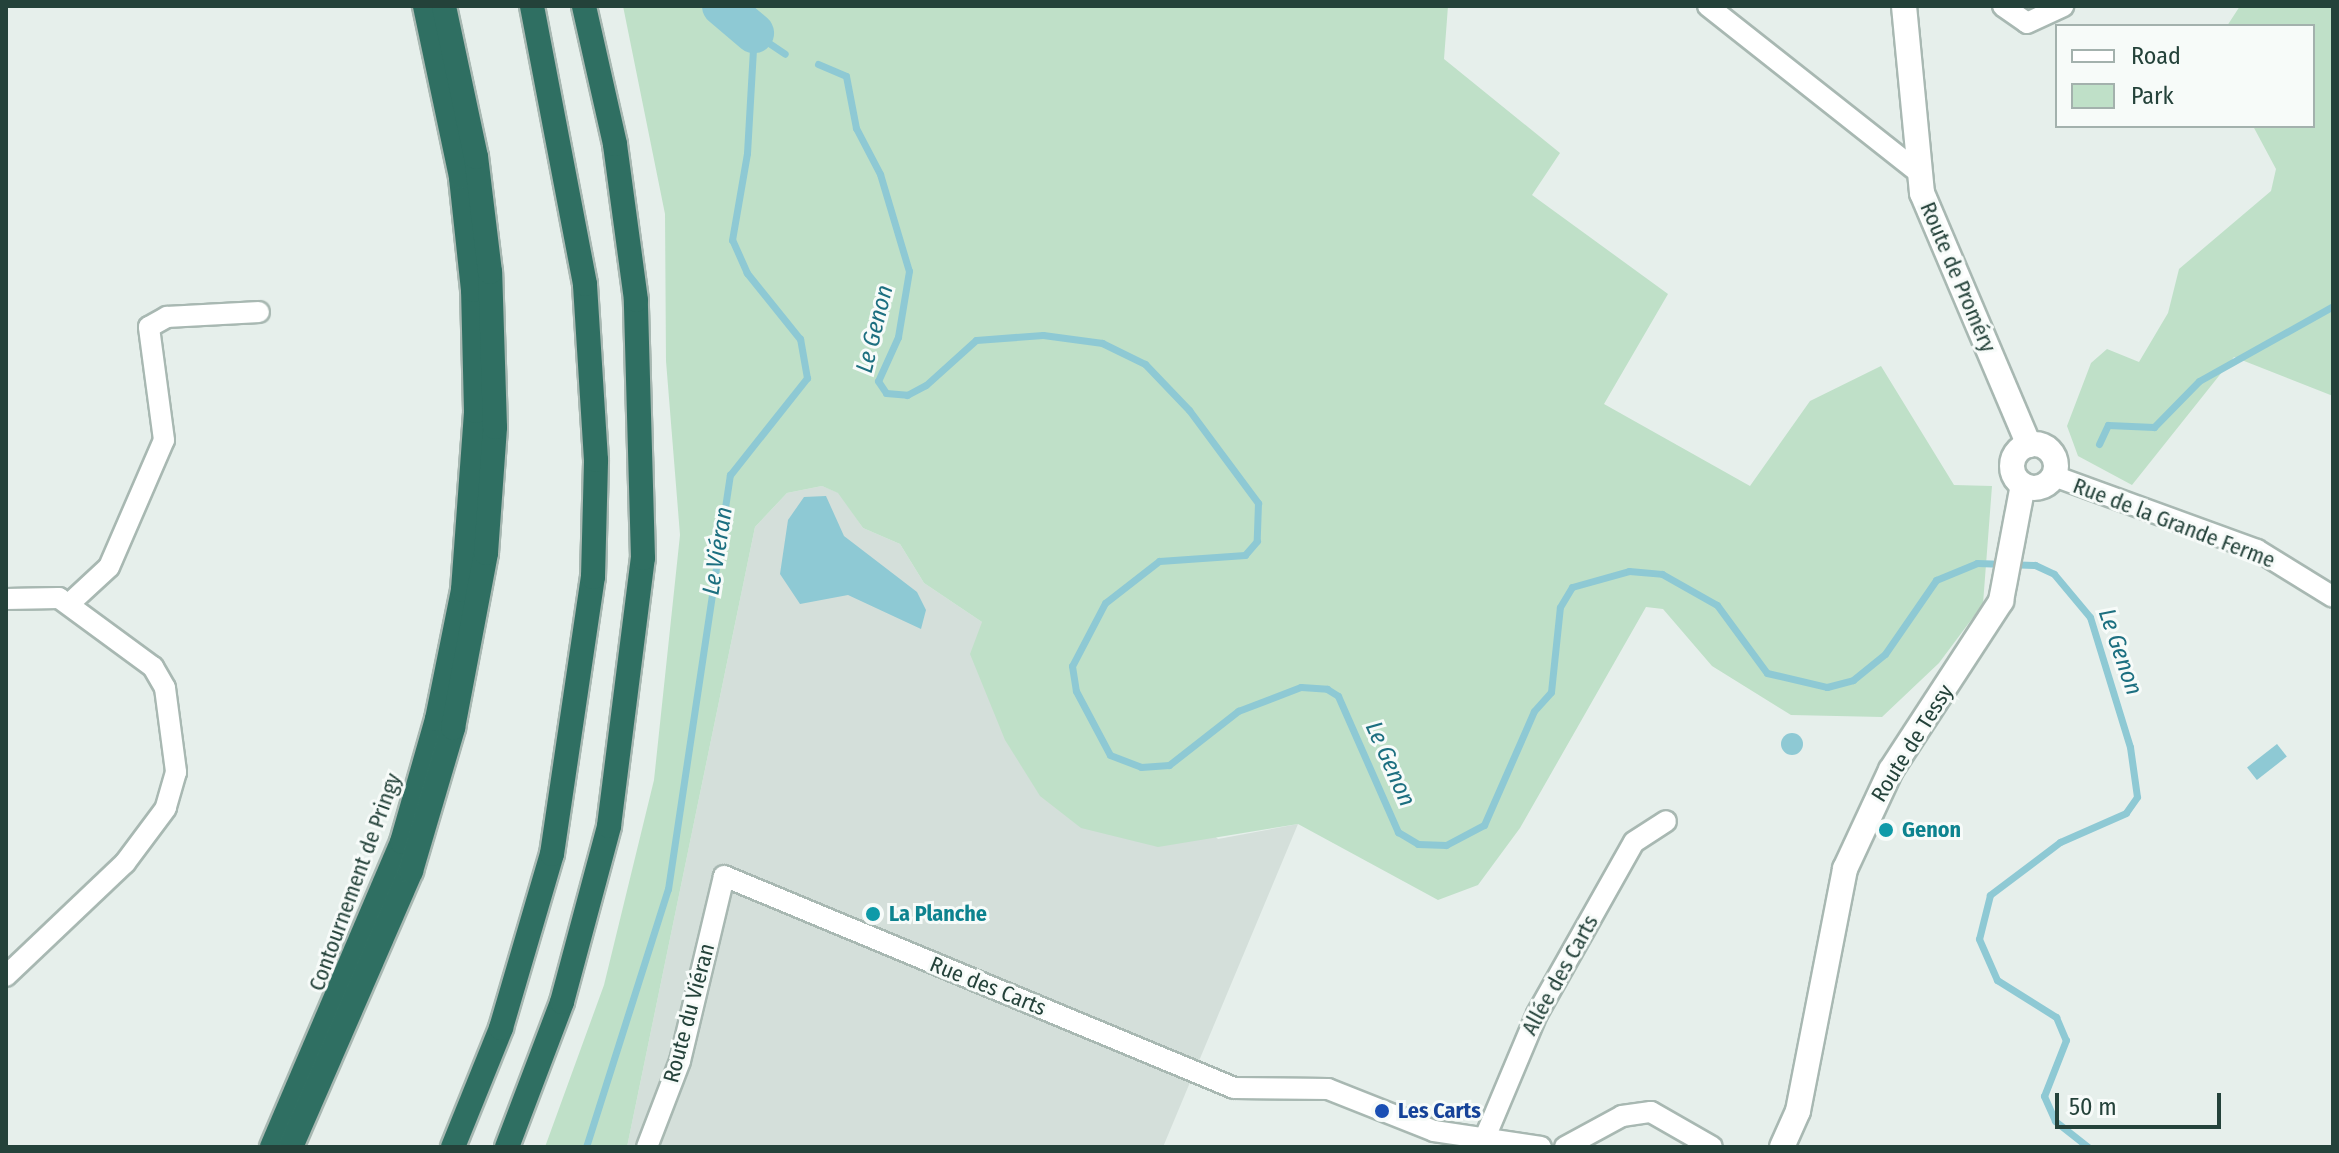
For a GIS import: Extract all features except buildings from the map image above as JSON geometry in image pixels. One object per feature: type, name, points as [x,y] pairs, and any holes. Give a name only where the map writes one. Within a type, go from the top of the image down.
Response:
[{"type":"highway","name":"Contournement de Pringy","points":[[272,1147],[402,842],[437,719],[463,590],[475,455],[473,290],[461,177],[425,6]]},
{"type":"highway","name":"Contournement de Pringy","points":[[291,1147],[416,856],[453,728],[486,553],[495,427],[490,272],[476,157],[444,6]]},
{"type":"highway","points":[[453,1147],[501,1028],[552,854],[572,761],[593,577],[596,460],[585,284],[532,6]]},
{"type":"highway","points":[[507,1147],[562,1002],[602,855],[625,736],[642,573],[636,300],[615,144],[584,6]]},
{"type":"street","points":[[1708,6],[1917,171]]},
{"type":"street","name":"Route de Proméry","points":[[1904,6],[1917,171],[1939,245],[2029,445]]},
{"type":"street","points":[[2003,6],[2027,23],[2063,6]]},
{"type":"street","points":[[69,604],[109,567],[164,440],[149,327],[167,317],[259,312]]},
{"type":"street","points":[[2029,445],[2049,450],[2054,476],[2040,488],[2023,485],[2012,467],[2029,445]]},
{"type":"street","name":"Rue de la Grande Ferme","points":[[2054,476],[2257,550],[2333,597]]},
{"type":"street","name":"Route de Tessy","points":[[1782,1147],[1798,1111],[1838,892],[1854,845],[2005,585],[2023,485]]},
{"type":"street","points":[[6,599],[46,595],[69,604],[153,667],[170,712],[174,788],[125,863],[6,976]]},
{"type":"street","name":"Allée des Carts","points":[[1482,1142],[1537,1014],[1634,842],[1666,821]]},
{"type":"street","name":"Rue des Carts","points":[[724,876],[1217,1082],[1253,1091],[1328,1089],[1424,1129],[1482,1142],[1541,1147]]},
{"type":"street","name":"Route du Viéran","points":[[647,1147],[680,1061],[724,876]]},
{"type":"street","points":[[1565,1147],[1622,1116],[1651,1112],[1712,1147]]},
{"type":"shaded area","points":[[822,486],[839,493],[863,528],[900,544],[924,583],[982,622],[1218,839],[1298,824],[1163,1147],[627,1147],[755,527],[787,493]]},
{"type":"green space","points":[[623,6],[1448,6],[1444,59],[1560,153],[1532,195],[1668,294],[1604,404],[1750,486],[1810,401],[1881,366],[1954,485],[1992,486],[1983,604],[1939,663],[1882,717],[1791,715],[1712,666],[1663,609],[1646,607],[1520,828],[1478,885],[1438,900],[1298,824],[1158,847],[1081,828],[1040,796],[1005,740],[970,654],[982,622],[924,583],[900,544],[863,528],[838,493],[822,486],[787,493],[755,527],[627,1147],[545,1147],[604,985],[654,780],[680,535],[666,361],[665,214]]},
{"type":"green space","points":[[2240,6],[2333,6],[2333,396],[2234,357],[2132,485],[2078,456],[2067,426],[2091,363],[2107,349],[2139,362],[2168,313],[2179,269],[2271,191],[2276,169],[2254,128],[2315,128],[2315,24],[2228,24]]},
{"type":"water","points":[[826,496],[844,536],[917,592],[926,610],[921,629],[848,595],[800,604],[780,574],[788,520],[804,497]]},
{"type":"water","points":[[1792,733],[1800,736],[1803,744],[1800,752],[1792,755],[1784,752],[1781,744],[1784,736]]},
{"type":"water","points":[[2277,744],[2287,757],[2257,780],[2247,767]]},
{"type":"waterway","name":"Le Viéran","points":[[722,6],[754,33]]},
{"type":"waterway","name":"Le Genon","points":[[754,33],[785,54]]},
{"type":"waterway","name":"Le Viéran","points":[[586,1147],[668,889],[730,475],[807,378],[800,339],[747,273],[732,240],[747,153],[754,33]]},
{"type":"waterway","name":"Le Genon","points":[[818,64],[846,76],[856,128],[880,174],[909,271],[898,337],[878,381],[886,393],[907,395],[926,385],[976,340],[1043,335],[1102,343],[1145,364],[1189,410],[1258,503],[1257,541],[1245,555],[1159,561],[1105,603],[1072,666],[1076,691],[1110,755],[1141,767],[1169,765],[1238,711],[1301,687],[1327,689],[1338,696],[1398,832],[1418,844],[1446,845],[1484,825],[1534,711],[1551,692],[1560,607],[1572,587],[1629,571],[1662,574],[1717,605],[1767,673],[1827,687],[1853,680],[1885,654],[1936,580],[1977,563],[2035,565],[2054,574],[2090,617],[2130,747],[2137,797],[2126,813],[2060,842],[1990,895],[1979,939],[1997,980],[2056,1017],[2066,1040],[2044,1096],[2055,1121],[2088,1147]]},
{"type":"waterway","points":[[2099,444],[2108,425],[2154,427],[2199,381],[2333,306]]},
{"type":"place","name":"Genon","points":[[1886,830]]},
{"type":"place","name":"La Planche","points":[[873,914]]},
{"type":"place","name":"Les Carts","points":[[1382,1111]]}]
